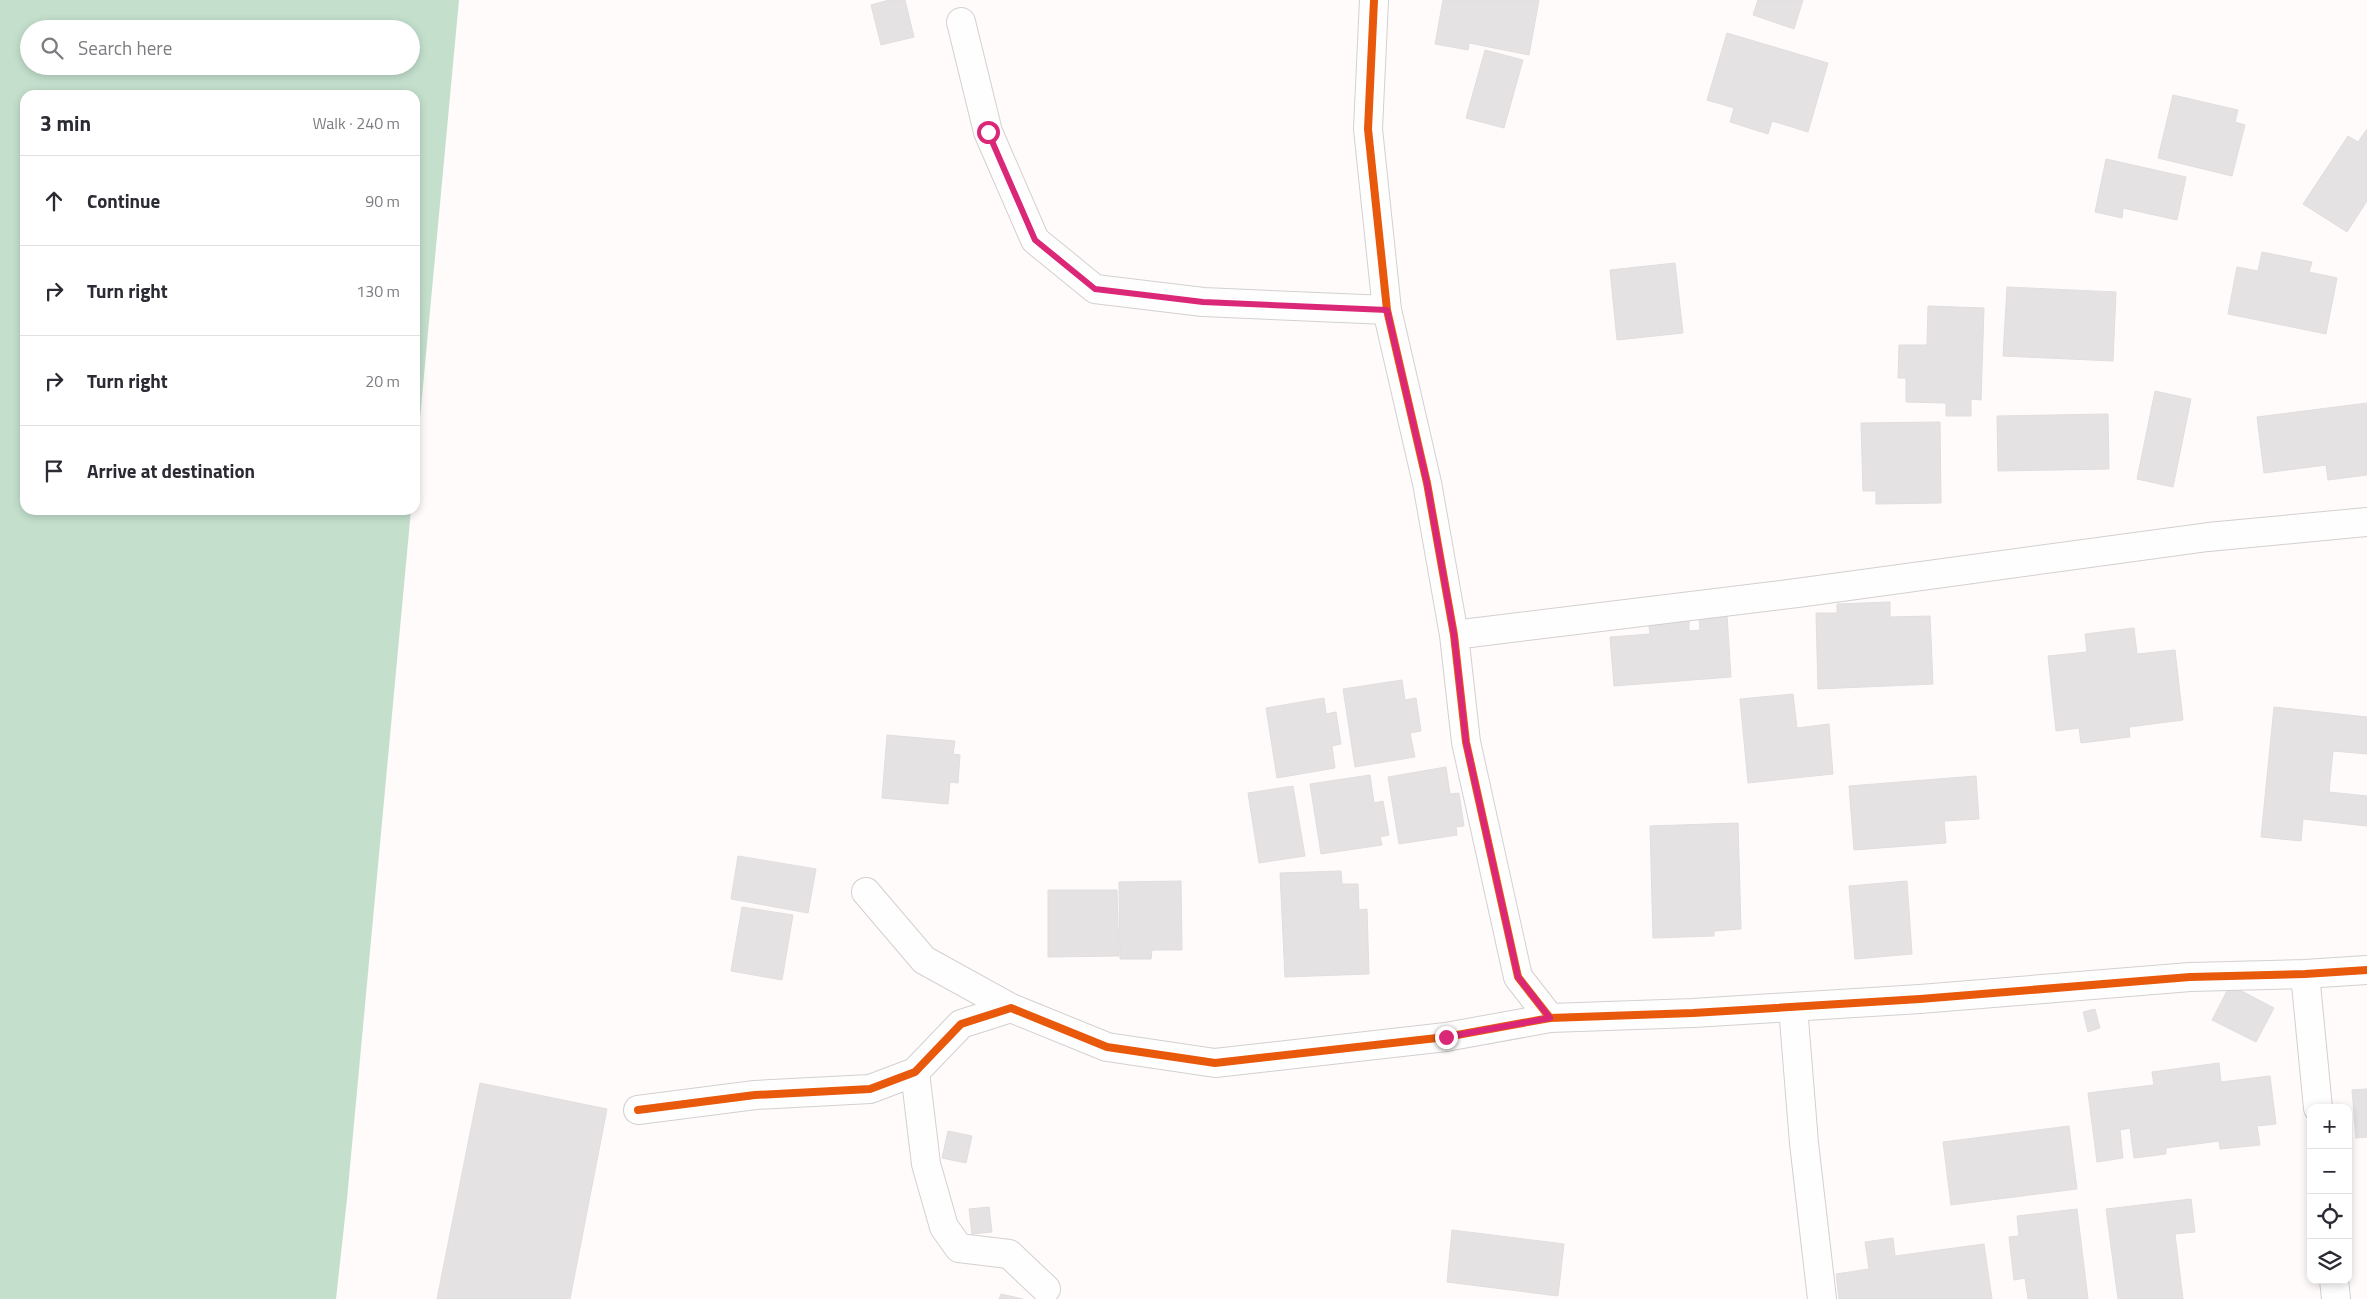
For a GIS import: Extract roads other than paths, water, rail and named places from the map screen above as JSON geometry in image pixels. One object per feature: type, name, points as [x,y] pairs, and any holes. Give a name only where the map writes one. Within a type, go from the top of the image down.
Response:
[{"type":"street","points":[[1374,0],[1368,129],[1387,310],[1427,483],[1454,635],[1466,742],[1518,977],[1550,1018]]},
{"type":"street","points":[[961,22],[988,132],[1035,240],[1095,289],[1203,302],[1387,310]]},
{"type":"street","points":[[1454,635],[1797,593],[2208,537],[2367,522]]},
{"type":"street","points":[[866,892],[924,960],[1011,1008],[1107,1048],[1215,1062],[1446,1037],[1550,1018],[1920,1000],[2190,977],[2305,974],[2367,970]]},
{"type":"street","points":[[2305,974],[2318,1104]]},
{"type":"street","points":[[1793,1007],[1804,1143],[1822,1299]]},
{"type":"street","points":[[638,1110],[755,1095],[870,1089],[914,1072],[960,1024],[1011,1008]]},
{"type":"street","points":[[914,1072],[926,1164],[944,1227],[959,1248],[1008,1254],[1046,1289]]},
{"type":"street","points":[[2334,1284],[2336,1299]]}]
